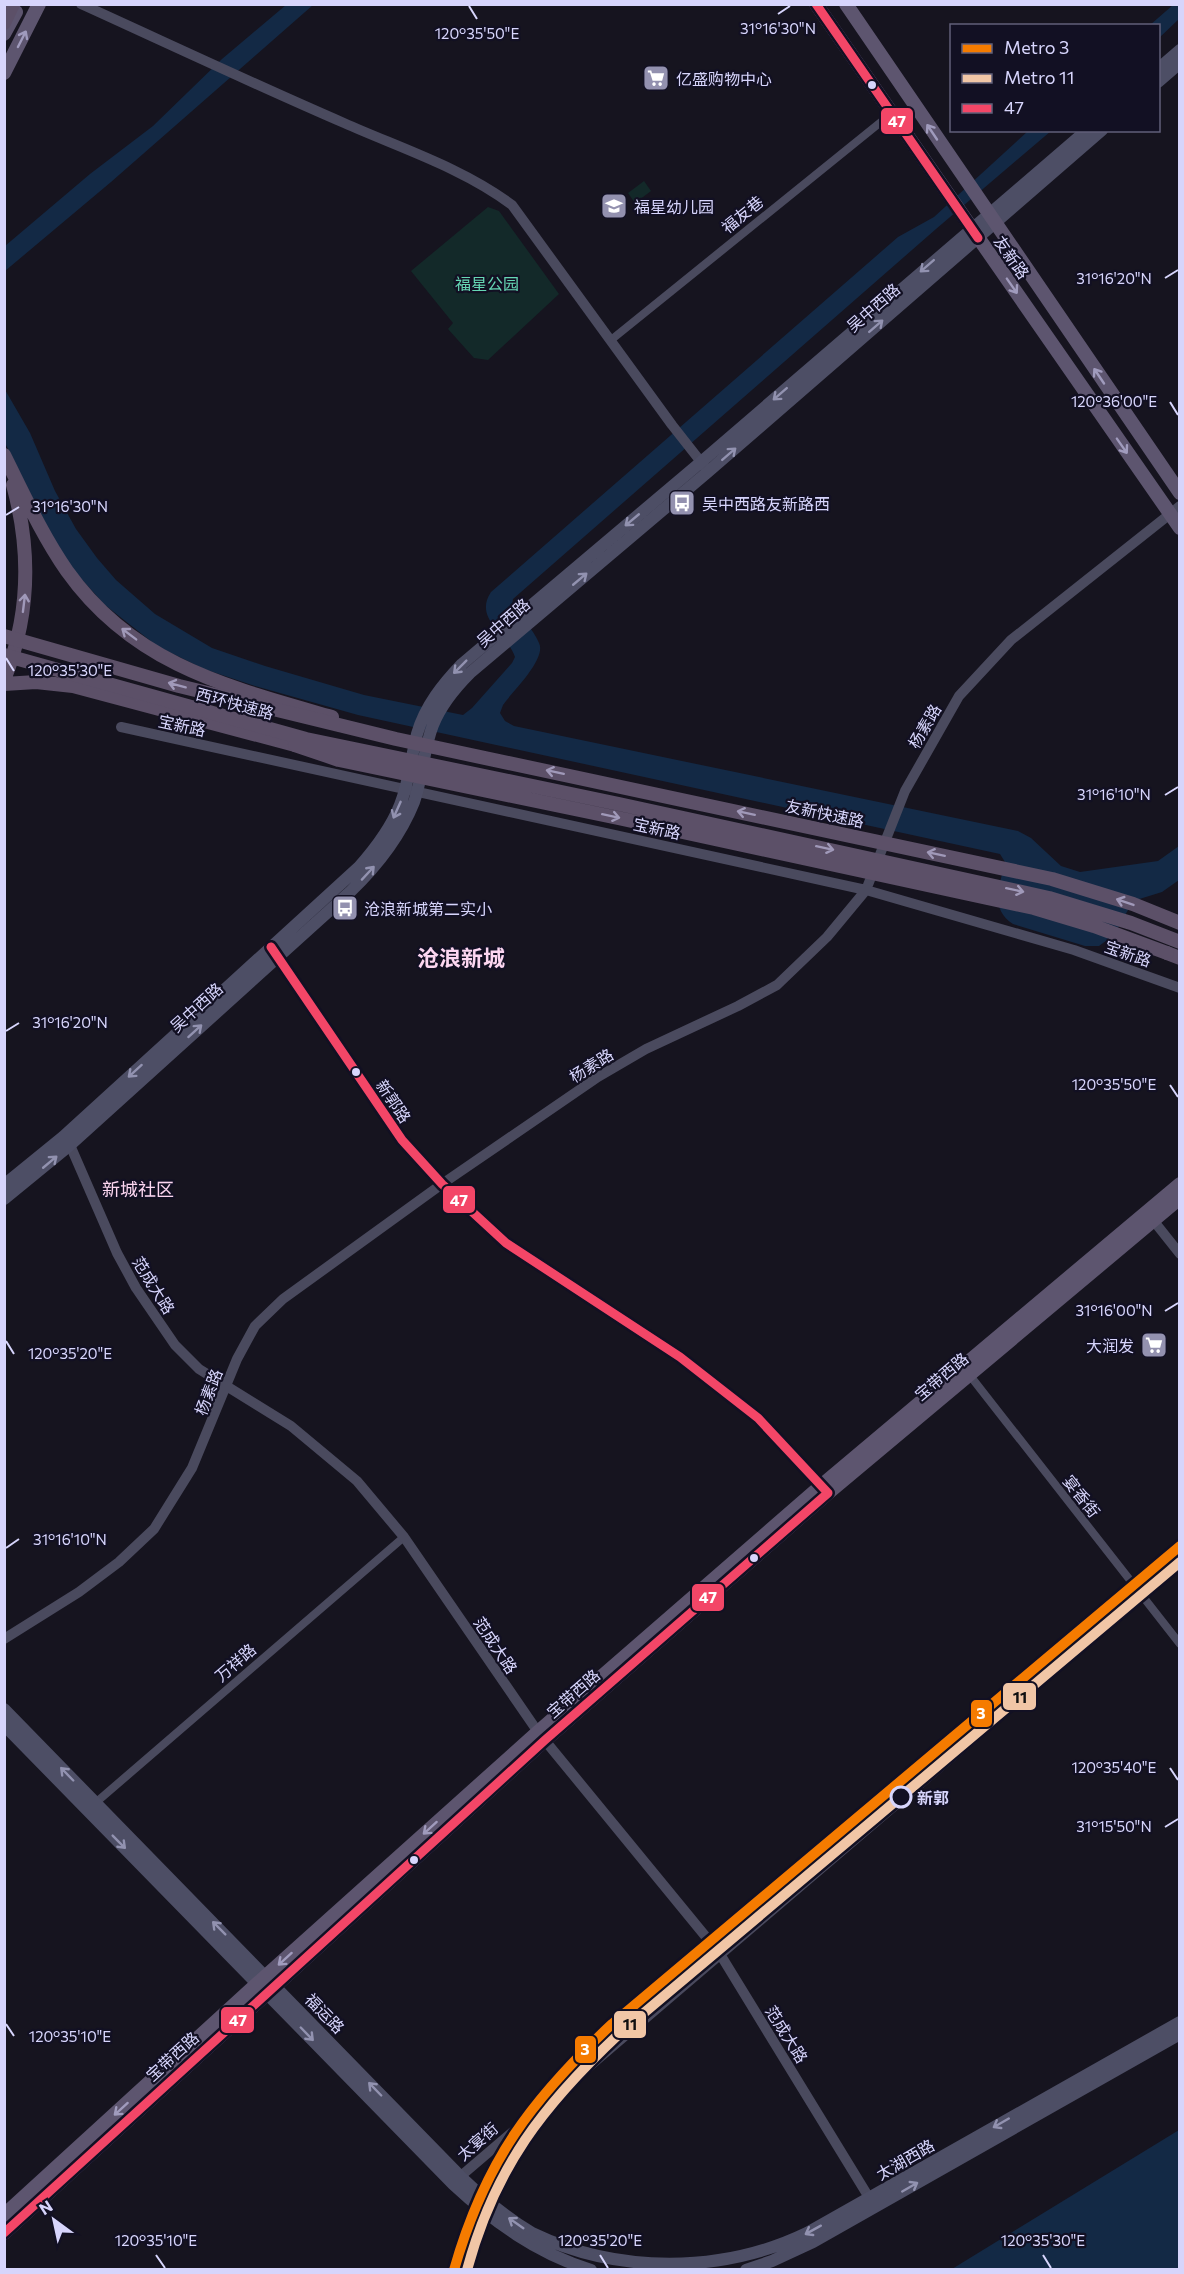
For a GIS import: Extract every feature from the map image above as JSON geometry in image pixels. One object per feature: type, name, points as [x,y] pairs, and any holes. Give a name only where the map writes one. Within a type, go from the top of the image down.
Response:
[{"type":"highway","points":[[4,23],[13,4]]},
{"type":"highway","points":[[4,457],[16,496],[26,570],[26,590],[20,631],[4,682],[51,683],[174,704]]},
{"type":"highway","points":[[4,457],[37,522],[67,571],[97,607],[135,639],[200,676],[396,739]]},
{"type":"highway","name":"西环快速路","points":[[4,636],[179,686],[396,739],[459,752]]},
{"type":"highway","name":"西环快速路","points":[[4,655],[306,740],[1023,891],[1084,908],[1179,942]]},
{"type":"highway","points":[[113,695],[295,745],[339,760],[1034,908],[1094,926],[1173,956]]},
{"type":"highway","points":[[306,740],[401,772]]},
{"type":"highway","name":"友新快速路","points":[[459,752],[1036,875],[1133,904],[1179,923]]},
{"type":"main road","points":[[4,34],[19,4]]},
{"type":"main road","points":[[4,72],[39,4]]},
{"type":"main road","name":"友新路","points":[[816,4],[975,233],[1174,510],[1179,528]]},
{"type":"main road","name":"友新路","points":[[846,4],[1179,493]]},
{"type":"main road","points":[[1160,67],[1179,51]]},
{"type":"main road","points":[[1160,80],[1179,63]]},
{"type":"main road","name":"吴中西路","points":[[992,219],[1085,132]]},
{"type":"main road","name":"吴中西路","points":[[423,735],[444,704],[497,642],[705,467],[975,233],[1100,132]]},
{"type":"main road","name":"吴中西路","points":[[4,1199],[275,951],[350,892],[376,864],[403,824],[431,703],[462,664],[497,642]]},
{"type":"main road","name":"吴中西路","points":[[4,1185],[66,1141]]},
{"type":"main road","name":"宝带西路","points":[[1150,1216],[1179,1184]]},
{"type":"main road","name":"宝带西路","points":[[4,2233],[168,2074],[541,1736],[965,1370],[1150,1216],[1179,1198]]},
{"type":"main road","name":"福运路","points":[[4,1709],[91,1806]]},
{"type":"main road","name":"福运路","points":[[4,1725],[91,1806],[489,2216],[517,2237],[557,2258],[591,2270]]},
{"type":"main road","name":"太湖西路","points":[[746,2270],[790,2253],[872,2202],[1179,2022]]},
{"type":"main road","name":"太湖西路","points":[[629,2267],[697,2268],[749,2258],[786,2244],[872,2202],[1179,2034]]},
{"type":"main road","name":"宝带西路","points":[[4,2215],[168,2074]]},
{"type":"main road","name":"福运路","points":[[456,2180],[543,2239],[585,2257],[629,2267]]},
{"type":"street","points":[[81,4],[454,171],[495,192],[512,205],[705,467]]},
{"type":"street","name":"福友巷","points":[[611,340],[892,113]]},
{"type":"street","name":"杨素路","points":[[4,1639],[86,1587],[119,1562],[154,1529],[192,1468],[237,1359],[255,1326],[283,1299],[549,1109],[613,1068],[669,1037],[738,1006],[777,985],[827,937],[866,890],[905,791],[958,696],[1011,640],[1174,510]]},
{"type":"street","name":"宝新路","points":[[121,727],[866,890],[1074,950],[1179,988]]},
{"type":"street","name":"新郭路","points":[[275,951],[402,1140],[442,1184],[506,1243],[680,1357],[758,1418],[825,1489]]},
{"type":"street","name":"范成大路","points":[[66,1141],[136,1288],[175,1345],[199,1369],[291,1426],[357,1481],[404,1537],[541,1736],[720,1954],[872,2202]]},
{"type":"street","points":[[1150,1216],[1179,1254]]},
{"type":"street","name":"宴香街","points":[[965,1370],[1179,1644]]},
{"type":"street","name":"万祥路","points":[[91,1806],[404,1537]]},
{"type":"street","name":"太宴街","points":[[456,2180],[1179,1562]]},
{"type":"green space","points":[[644,181],[651,191],[635,203],[628,193]]},
{"type":"green space","name":"福星公园","points":[[488,207],[499,211],[559,294],[488,360],[474,358],[448,329],[453,323],[411,271]]},
{"type":"water","points":[[286,5],[313,5],[111,182],[5,271],[5,246],[90,174],[153,126],[222,59]]},
{"type":"water","points":[[1173,5],[1179,5],[1179,19],[1160,37],[1160,24],[1151,24]]},
{"type":"water","points":[[1027,132],[1050,132],[513,599],[512,605],[534,633],[540,650],[533,666],[503,705],[500,713],[505,721],[514,726],[1018,831],[1031,838],[1061,866],[1080,872],[1158,861],[1179,846],[1179,880],[1162,892],[1133,901],[1114,935],[1099,946],[1085,946],[1013,924],[1006,918],[1001,911],[998,896],[1005,862],[1000,854],[358,715],[204,669],[157,646],[105,605],[64,560],[5,443],[4,388],[30,433],[55,491],[76,529],[97,558],[116,580],[155,614],[212,648],[364,695],[463,715],[472,708],[515,657],[486,610],[491,592],[898,237],[934,217]]},
{"type":"water","points":[[1179,2130],[1179,2269],[952,2269]]},
{"type":"metro line","name":"3","points":[[454,2270],[466,2231],[496,2164],[535,2106],[583,2052],[612,2024],[1180,1546]]},
{"type":"metro line","name":"11","points":[[467,2270],[478,2233],[507,2169],[545,2112],[592,2060],[620,2033],[1180,1562]]},
{"type":"transit line","name":"47","points":[[816,4],[978,238]]},
{"type":"transit line","name":"47","points":[[4,2233],[545,1740],[828,1493],[758,1418],[680,1357],[506,1243],[442,1184],[402,1140],[271,947]]},
{"type":"place","name":"亿盛购物中心","points":[[656,78]]},
{"type":"place","name":"福星幼儿园","points":[[614,206]]},
{"type":"place","name":"吴中西路友新路西","points":[[682,503]]},
{"type":"place","name":"沧浪新城第二实小","points":[[345,908]]},
{"type":"place","name":"大润发","points":[[1154,1345]]},
{"type":"place","name":"新郭","points":[[901,1797]]},
{"type":"district","name":"沧浪新城","points":[[461,957]]},
{"type":"district","name":"新城社区","points":[[138,1189]]}]
